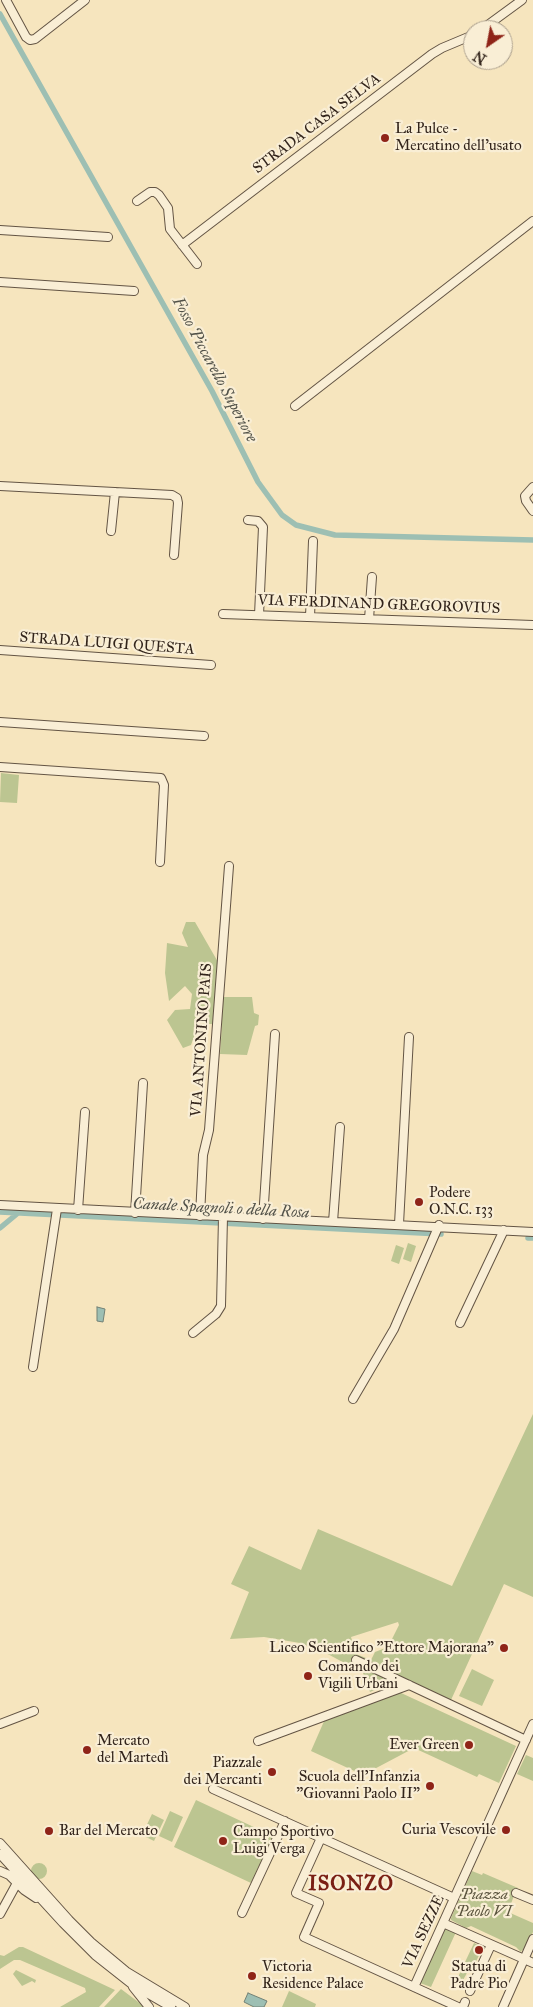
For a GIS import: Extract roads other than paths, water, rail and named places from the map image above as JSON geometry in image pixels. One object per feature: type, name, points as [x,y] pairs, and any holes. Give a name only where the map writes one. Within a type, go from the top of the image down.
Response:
[{"type":"street","points":[[6,0],[26,37],[30,40],[34,39],[85,0]]},
{"type":"street","points":[[495,20],[522,0]]},
{"type":"street","name":"STRADA CASA SELVA","points":[[182,244],[432,54],[463,39]]},
{"type":"street","points":[[136,201],[149,192],[157,193],[168,208],[169,227],[197,264]]},
{"type":"street","points":[[295,406],[533,221]]},
{"type":"street","points":[[0,230],[108,237]]},
{"type":"street","points":[[0,282],[134,291]]},
{"type":"street","points":[[0,486],[170,495],[177,498],[178,504],[174,554]]},
{"type":"street","points":[[533,487],[525,496],[526,502],[533,511]]},
{"type":"street","points":[[111,531],[115,492]]},
{"type":"street","points":[[248,520],[258,521],[263,527],[259,615]]},
{"type":"street","points":[[310,617],[314,541]]},
{"type":"street","points":[[369,619],[372,577]]},
{"type":"street","name":"VIA FERDINAND GREGOROVIUS","points":[[223,614],[533,625]]},
{"type":"street","name":"STRADA LUIGI QUESTA","points":[[0,650],[211,665]]},
{"type":"street","points":[[0,722],[204,736]]},
{"type":"street","points":[[0,767],[161,778],[164,785],[160,862]]},
{"type":"street","name":"VIA ANTONINO PAIS","points":[[200,1216],[203,1155],[210,1130],[229,866]]},
{"type":"street","points":[[263,1219],[275,1034]]},
{"type":"street","points":[[399,1224],[409,1036]]},
{"type":"street","points":[[135,1212],[143,1083]]},
{"type":"street","points":[[78,1210],[85,1112]]},
{"type":"street","points":[[333,1222],[340,1127]]},
{"type":"street","points":[[0,1205],[533,1232]]},
{"type":"street","points":[[33,1367],[57,1208]]},
{"type":"street","points":[[193,1333],[216,1314],[221,1306],[223,1217]]},
{"type":"street","points":[[353,1399],[394,1330],[439,1226]]},
{"type":"street","points":[[460,1323],[504,1230]]},
{"type":"street","points":[[356,1660],[525,1742],[533,1748]]},
{"type":"street","points":[[258,1741],[406,1684]]},
{"type":"street","points":[[0,1724],[34,1711]]},
{"type":"street","name":"VIA SEZZE","points":[[414,1987],[533,1724]]},
{"type":"street","points":[[213,1789],[454,1898]]},
{"type":"street","points":[[242,1914],[285,1821]]},
{"type":"street","points":[[321,1838],[296,1893],[319,1903],[304,1937],[458,2007]]},
{"type":"street","points":[[0,1843],[3,1855],[43,1902],[86,1946],[127,1980],[170,2007]]},
{"type":"street","points":[[3,1855],[86,1938],[160,2002],[185,2007]]},
{"type":"street","points":[[0,1871],[9,1875],[28,1893],[43,1902]]},
{"type":"street","points":[[0,1914],[17,1883]]},
{"type":"street","points":[[516,1893],[533,1900]]},
{"type":"street","points":[[443,1923],[533,1963]]},
{"type":"street","points":[[503,2007],[533,1939]]},
{"type":"street","points":[[470,1991],[491,1944]]},
{"type":"street","points":[[127,1980],[149,2007]]},
{"type":"water","points":[[97,1307],[105,1309],[103,1322],[97,1321]]},
{"type":"water","points":[[248,1993],[267,2001],[264,2007],[254,2007],[244,2002]]},
{"type":"waterway","name":"Fosso Piccarello Superiore","points":[[0,14],[212,391],[258,482],[282,515],[296,525],[335,535],[533,540]]},
{"type":"waterway","name":"Canale Spagnoli o della Rosa","points":[[0,1212],[441,1234]]},
{"type":"waterway","points":[[0,1228],[18,1213]]},
{"type":"waterway","name":"Canale Spagnoli o della Rosa","points":[[528,1238],[533,1238]]},
{"type":"place","name":"La Pulce - Mercatino dell'usato","points":[[385,138]]},
{"type":"place","name":"Podere O.N.C. 133","points":[[419,1202]]},
{"type":"place","name":"Liceo Scientifico \"Ettore Majorana\"","points":[[504,1648]]},
{"type":"place","name":"Comando dei Vigili Urbani","points":[[308,1676]]},
{"type":"place","name":"Ever Green","points":[[469,1745]]},
{"type":"place","name":"Mercato del Martedì","points":[[87,1750]]},
{"type":"place","name":"Piazzale dei Mercanti","points":[[272,1772]]},
{"type":"place","name":"Scuola dell'Infanzia \"Giovanni Paolo II\"","points":[[430,1786]]},
{"type":"place","name":"Curia Vescovile","points":[[506,1830]]},
{"type":"place","name":"Bar del Mercato","points":[[49,1831]]},
{"type":"place","name":"Campo Sportivo Luigi Verga","points":[[223,1841]]},
{"type":"place","name":"Statua di Padre Pio","points":[[479,1950]]},
{"type":"place","name":"Victoria Residence Palace","points":[[252,1976]]},
{"type":"district","name":"ISONZO","points":[[351,1885]]},
{"type":"park label","name":"Piazza Paolo VI","points":[[484,1904]]}]
